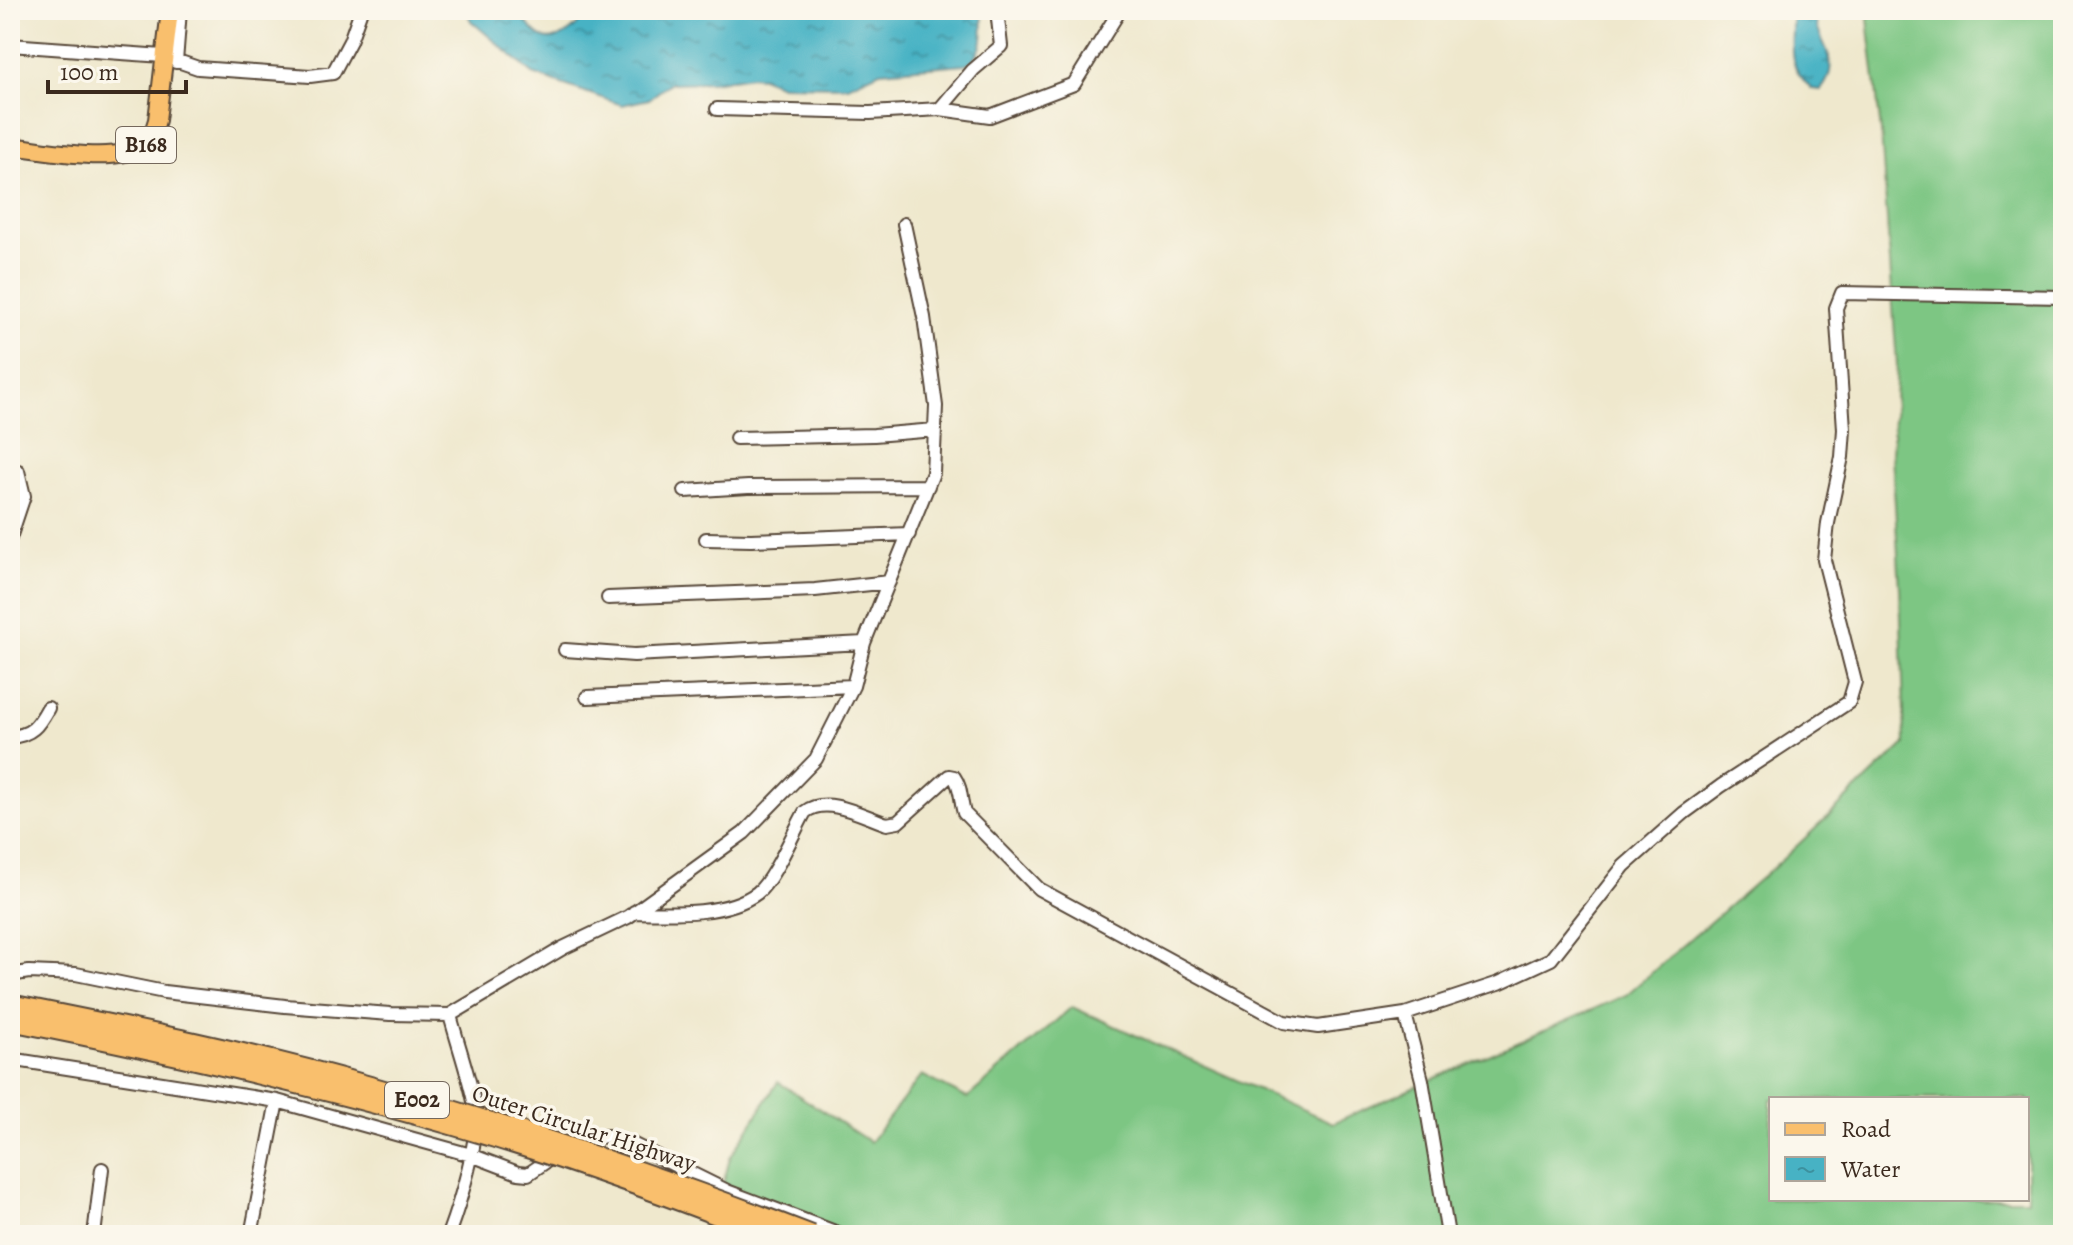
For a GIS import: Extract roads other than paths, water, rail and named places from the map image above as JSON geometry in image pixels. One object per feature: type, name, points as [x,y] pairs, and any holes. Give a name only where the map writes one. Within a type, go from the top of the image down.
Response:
[{"type":"highway","name":"Outer Circular Highway","points":[[10,1004],[156,1034],[369,1085],[576,1148],[812,1235]]},
{"type":"highway","name":"Outer Circular Highway","points":[[10,1021],[144,1047],[277,1078],[465,1129],[660,1192],[768,1235]]},
{"type":"main road","name":"B168","points":[[10,146],[108,155],[129,153],[145,147],[150,142],[157,120],[170,59],[170,10]]},
{"type":"street","points":[[170,59],[180,10]]},
{"type":"street","points":[[10,45],[170,59],[198,68],[310,76],[333,73],[350,41],[361,10]]},
{"type":"street","points":[[940,109],[973,70],[1001,46],[997,10]]},
{"type":"street","points":[[717,109],[870,113],[940,109],[990,116],[1074,84],[1120,10]]},
{"type":"street","points":[[10,975],[29,972],[76,974],[164,992],[270,1004],[390,1014],[450,1015],[563,948],[634,912],[744,833],[816,759],[853,686],[864,643],[933,473],[936,406],[924,317],[904,224]]},
{"type":"street","points":[[634,912],[684,914],[743,900],[758,892],[767,881],[805,812],[814,805],[826,804],[887,824],[898,822],[949,776],[954,777],[960,786],[964,813],[1039,889],[1284,1022],[1318,1027],[1405,1014],[1499,983],[1551,959],[1624,866],[1684,813],[1849,702],[1855,682],[1824,560],[1844,429],[1836,308],[1842,293],[2063,297]]},
{"type":"street","points":[[736,438],[874,435],[935,430]]},
{"type":"street","points":[[10,470],[18,471],[24,496],[10,538]]},
{"type":"street","points":[[685,491],[748,487],[928,486]]},
{"type":"street","points":[[706,539],[909,534]]},
{"type":"street","points":[[608,598],[815,590],[889,582]]},
{"type":"street","points":[[565,650],[634,655],[864,643]]},
{"type":"street","points":[[587,697],[853,686]]},
{"type":"street","points":[[10,737],[15,738],[37,727],[48,708]]},
{"type":"street","points":[[1405,1014],[1422,1080],[1448,1235]]},
{"type":"street","points":[[448,1235],[459,1207],[471,1155],[476,1110],[450,1015]]},
{"type":"street","points":[[10,1059],[277,1101],[471,1155],[518,1173],[528,1174],[579,1139],[608,1136],[630,1143],[727,1191],[843,1235]]},
{"type":"street","points":[[251,1235],[277,1101]]},
{"type":"street","points":[[94,1235],[102,1169]]},
{"type":"water","points":[[466,10],[511,13],[521,17],[538,35],[548,39],[572,30],[584,15],[581,10],[982,10],[983,34],[977,55],[965,64],[880,71],[848,86],[781,85],[751,76],[711,82],[670,83],[649,99],[622,105],[533,74],[471,21]]},
{"type":"water","points":[[1792,10],[1816,10],[1818,31],[1830,58],[1828,78],[1821,90],[1812,89],[1793,61]]}]
